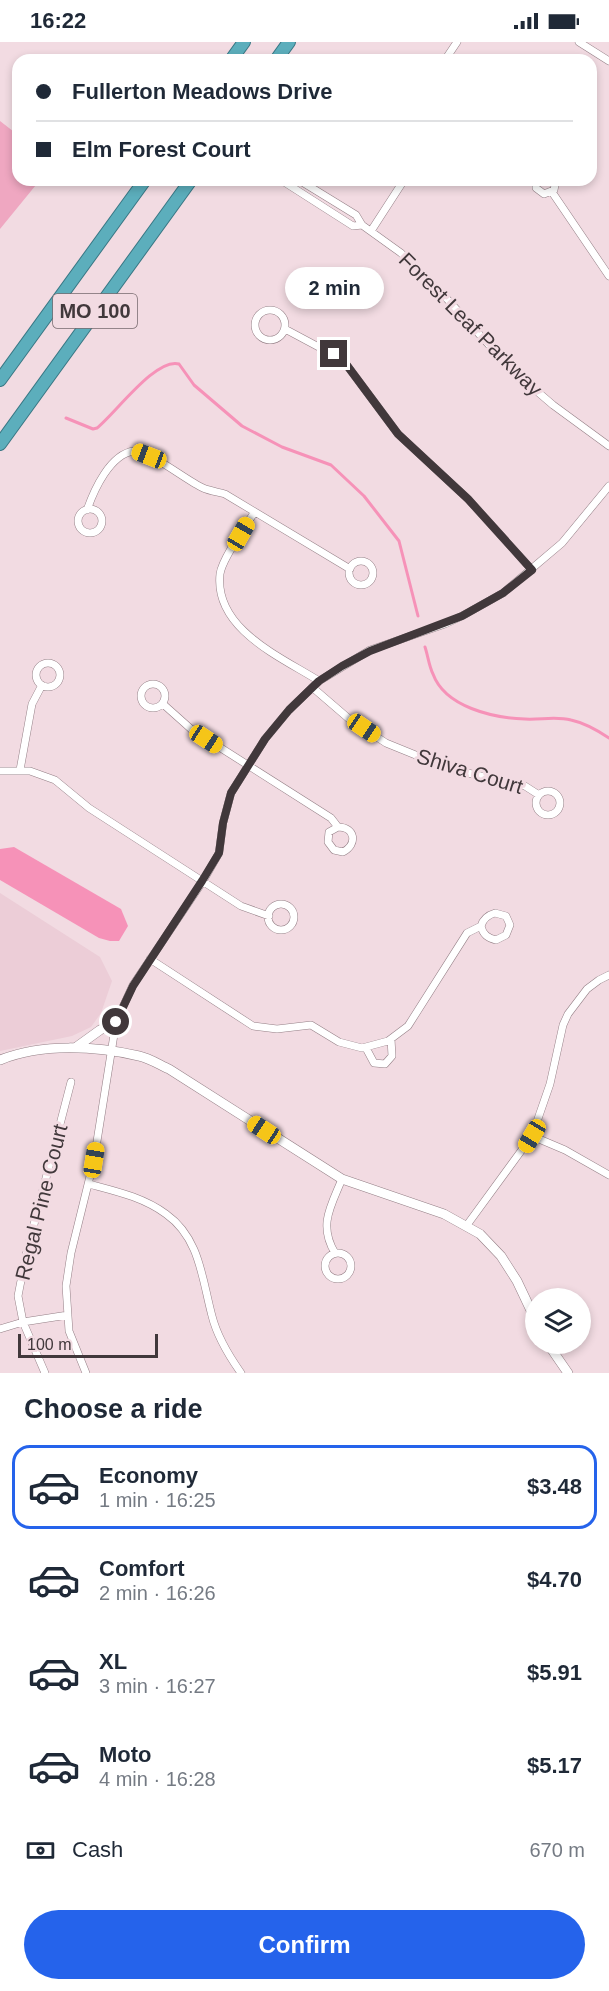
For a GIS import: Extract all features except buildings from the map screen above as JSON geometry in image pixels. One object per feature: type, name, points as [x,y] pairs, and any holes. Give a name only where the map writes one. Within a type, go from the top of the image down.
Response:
[{"type":"highway","name":"MO 100","points":[[0,380],[141,186]]},
{"type":"highway","name":"MO 100","points":[[0,444],[187,186]]},
{"type":"street","points":[[579,42],[609,61]]},
{"type":"street","name":"Forest Leaf Parkway","points":[[290,186],[353,226],[362,225]]},
{"type":"street","name":"Forest Leaf Parkway","points":[[309,186],[356,215],[362,225],[401,253],[440,291],[511,369],[553,405],[609,446]]},
{"type":"street","points":[[371,231],[400,186]]},
{"type":"street","points":[[536,186],[541,193],[548,194],[556,186]]},
{"type":"street","points":[[552,192],[609,276]]},
{"type":"street","points":[[277,311],[284,319],[285,330],[273,340],[263,338],[256,330],[255,320],[262,312],[277,311]]},
{"type":"street","points":[[285,330],[343,360],[398,434],[468,499],[532,570]]},
{"type":"street","points":[[87,510],[96,488],[110,466],[123,455],[136,451],[149,456],[203,488],[225,494],[350,569]]},
{"type":"street","points":[[86,1373],[69,1331],[66,1286],[71,1252],[89,1184],[116,1022],[133,986],[219,853],[223,823],[231,793],[272,729],[319,681],[370,651],[462,616],[503,593],[562,543],[609,486]]},
{"type":"street","points":[[254,513],[220,574],[226,607],[232,619],[250,637],[319,681]]},
{"type":"street","points":[[20,770],[32,704],[42,685]]},
{"type":"street","name":"Shiva Court","points":[[312,687],[348,718],[386,743],[450,769],[525,786],[539,795]]},
{"type":"street","points":[[163,704],[191,729],[331,818],[338,827]]},
{"type":"street","points":[[0,771],[30,771],[55,780],[89,808],[241,906],[269,916]]},
{"type":"street","points":[[150,959],[253,1026],[277,1029],[311,1025],[348,1046],[366,1048],[391,1039],[408,1026],[467,933],[481,926],[482,921],[495,913],[506,916],[510,925],[506,935],[496,939],[482,932],[481,926]]},
{"type":"street","points":[[467,1225],[532,1136],[550,1084],[563,1025],[568,1014],[587,989],[609,975]]},
{"type":"street","points":[[74,1049],[100,1030],[116,1022]]},
{"type":"street","points":[[366,1048],[374,1063],[386,1064],[392,1056],[391,1039]]},
{"type":"street","points":[[0,1060],[15,1054],[37,1050],[74,1049],[141,1056],[169,1069],[342,1179],[444,1214],[467,1225],[480,1234],[501,1256],[525,1298]]},
{"type":"street","name":"Regal Pine Court","points":[[45,1373],[23,1322],[18,1296],[26,1255],[71,1082]]},
{"type":"street","points":[[532,1136],[565,1150],[609,1175]]},
{"type":"street","points":[[334,1252],[328,1242],[326,1223],[342,1179]]},
{"type":"street","points":[[89,1184],[149,1203],[180,1226],[201,1264],[219,1337],[241,1373]]},
{"type":"street","points":[[0,1329],[23,1322],[68,1315]]},
{"type":"street","points":[[554,1354],[566,1373]]},
{"type":"shaded area","points":[[0,121],[12,130],[12,186],[35,186],[0,229]]},
{"type":"shaded area","points":[[14,847],[121,909],[128,926],[119,941],[99,938],[0,880],[0,849]]},
{"type":"shaded area","points":[[0,893],[100,957],[112,981],[101,1013],[91,1027],[72,1036],[0,1051]]},
{"type":"waterway","points":[[66,418],[93,429],[97,428],[148,377],[170,364],[179,364],[194,385],[242,426],[282,447],[331,465],[364,496],[399,541],[418,616]]},
{"type":"waterway","points":[[425,647],[439,685],[459,702],[499,716],[571,720],[591,727],[609,738]]},
{"type":"route","points":[[116,1022],[133,986],[219,853],[223,823],[231,793],[265,739],[289,710],[319,681],[342,666],[395,640],[445,624],[478,608],[503,593],[532,570],[468,499],[398,434],[343,360],[334,354]]}]
